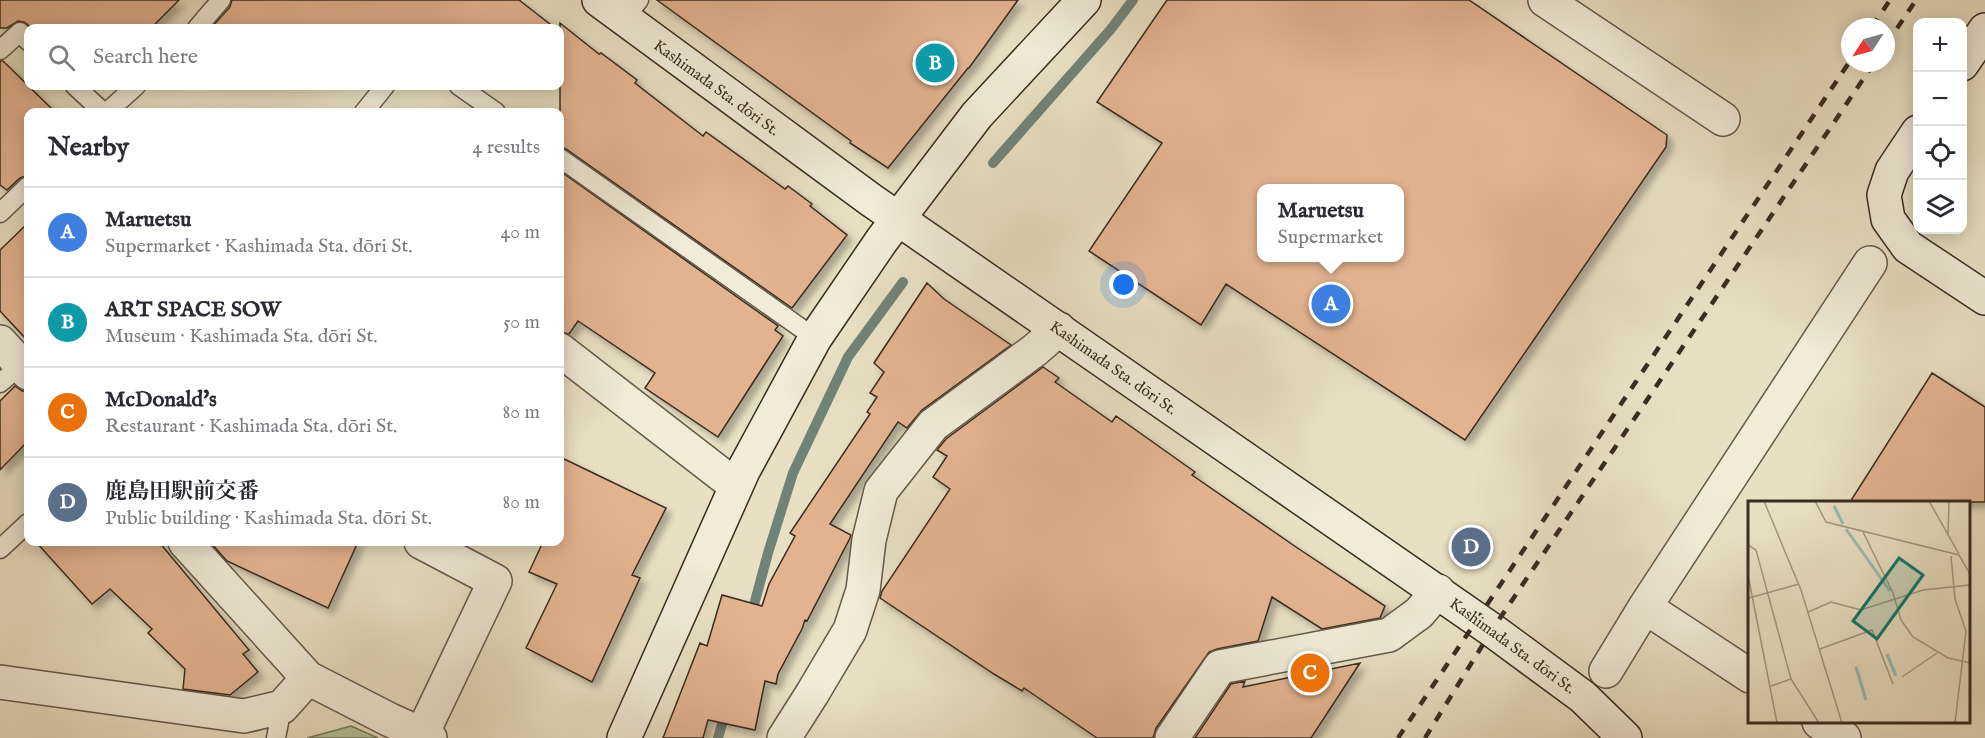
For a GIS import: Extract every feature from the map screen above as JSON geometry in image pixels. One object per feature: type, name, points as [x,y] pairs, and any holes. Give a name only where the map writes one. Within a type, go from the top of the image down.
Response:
[{"type":"street","points":[[624,738],[736,486],[815,338],[898,218],[977,115],[1084,0]]},
{"type":"street","points":[[1545,0],[1723,119]]},
{"type":"street","name":"Kashimada Sta. dōri St.","points":[[621,6],[871,200],[1438,591],[1583,697],[1625,738]]},
{"type":"street","points":[[1967,57],[1985,30]]},
{"type":"street","points":[[1913,138],[1892,171],[1884,195],[1888,219],[1908,247],[1985,298]]},
{"type":"street","points":[[1606,671],[1645,607],[1869,262]]},
{"type":"street","points":[[784,738],[850,630],[863,590],[869,540],[881,491],[933,425],[1035,350],[1059,329]]},
{"type":"street","points":[[564,353],[736,486]]},
{"type":"street","points":[[188,546],[308,678],[426,736],[495,581],[429,546]]},
{"type":"street","points":[[1172,738],[1220,667],[1389,635],[1419,613],[1438,591]]},
{"type":"street","points":[[1645,607],[1748,675]]},
{"type":"street","points":[[0,682],[279,722],[308,678]]},
{"type":"street","points":[[1821,723],[1844,738]]},
{"type":"lane","points":[[200,24],[221,0]]},
{"type":"lane","points":[[0,50],[20,32],[24,36]]},
{"type":"lane","points":[[80,90],[100,108]]},
{"type":"lane","points":[[110,108],[131,90]]},
{"type":"lane","points":[[367,108],[382,90]]},
{"type":"lane","points":[[465,90],[490,108]]},
{"type":"lane","points":[[564,161],[815,338]]},
{"type":"lane","points":[[0,213],[24,190]]},
{"type":"lane","points":[[0,549],[24,528]]},
{"type":"green space","points":[[351,726],[378,738],[307,738]]},
{"type":"building","points":[[0,0],[179,0],[155,24],[27,24],[18,21],[7,28],[0,28]]},
{"type":"building","points":[[232,0],[519,0],[550,24],[215,24],[230,7]]},
{"type":"building","points":[[657,0],[1018,0],[969,68],[888,168],[850,143],[851,141]]},
{"type":"building","points":[[1167,0],[1469,0],[1667,135],[1666,147],[1465,440],[1226,284],[1201,325],[1089,251],[1162,143],[1097,102]]},
{"type":"building","points":[[564,26],[637,80],[635,83],[703,136],[706,132],[785,189],[788,186],[847,235],[792,308],[564,148],[564,108],[560,108],[560,90],[564,90]]},
{"type":"building","points":[[0,61],[3,61],[24,82],[24,90],[33,90],[51,108],[24,108],[24,176],[7,190],[0,185]]},
{"type":"building","points":[[564,174],[778,326],[775,330],[783,336],[718,437],[645,388],[655,373],[578,321],[569,334],[564,333]]},
{"type":"building","points":[[24,227],[24,337],[0,311],[0,250]]},
{"type":"building","points":[[927,283],[944,299],[1011,345],[922,410],[907,428],[898,422],[830,524],[851,535],[850,538],[807,621],[805,620],[778,674],[776,684],[765,681],[755,730],[708,720],[703,738],[663,738],[700,643],[707,646],[722,595],[762,606],[769,584],[795,536],[790,533],[870,414],[867,412],[877,397],[870,393],[884,372],[874,363]]},
{"type":"building","points":[[1043,367],[1059,378],[1055,382],[1112,422],[1116,416],[1195,472],[1192,475],[1385,606],[1380,618],[1322,629],[1272,597],[1258,641],[1209,652],[1156,728],[1153,738],[1097,738],[1024,688],[1022,691],[994,674],[880,598],[882,591],[950,489],[933,477],[947,456],[937,450],[946,439]]},
{"type":"building","points":[[1932,373],[1985,407],[1985,502],[1851,501]]},
{"type":"building","points":[[15,386],[24,391],[24,445],[0,470],[0,401]]},
{"type":"building","points":[[564,459],[666,508],[632,575],[640,578],[592,682],[526,648],[557,584],[529,572],[541,546],[564,546]]},
{"type":"building","points":[[40,546],[162,546],[249,650],[243,654],[258,672],[230,695],[183,689],[185,669],[148,633],[152,629],[110,589],[92,604]]},
{"type":"building","points":[[214,546],[356,546],[328,608],[227,561]]},
{"type":"building","points":[[1360,663],[1311,738],[1195,738],[1231,684],[1245,681],[1243,687]]},
{"type":"waterway","points":[[993,163],[1111,29],[1133,0]]},
{"type":"waterway","points":[[751,616],[793,473],[848,357],[903,282]]},
{"type":"waterway","points":[[718,738],[726,710]]},
{"type":"railway","points":[[1878,18],[1890,0]]},
{"type":"railway","points":[[1895,32],[1916,0]]},
{"type":"railway","points":[[1398,738],[1843,72]]},
{"type":"railway","points":[[1425,738],[1492,630],[1868,72]]},
{"type":"place","name":"ART SPACE SOW","points":[[935,63]]},
{"type":"place","name":"Maruetsu","points":[[1331,304]]},
{"type":"place","name":"鹿島田駅前交番","points":[[1471,547]]},
{"type":"place","name":"McDonald's","points":[[1310,673]]}]
